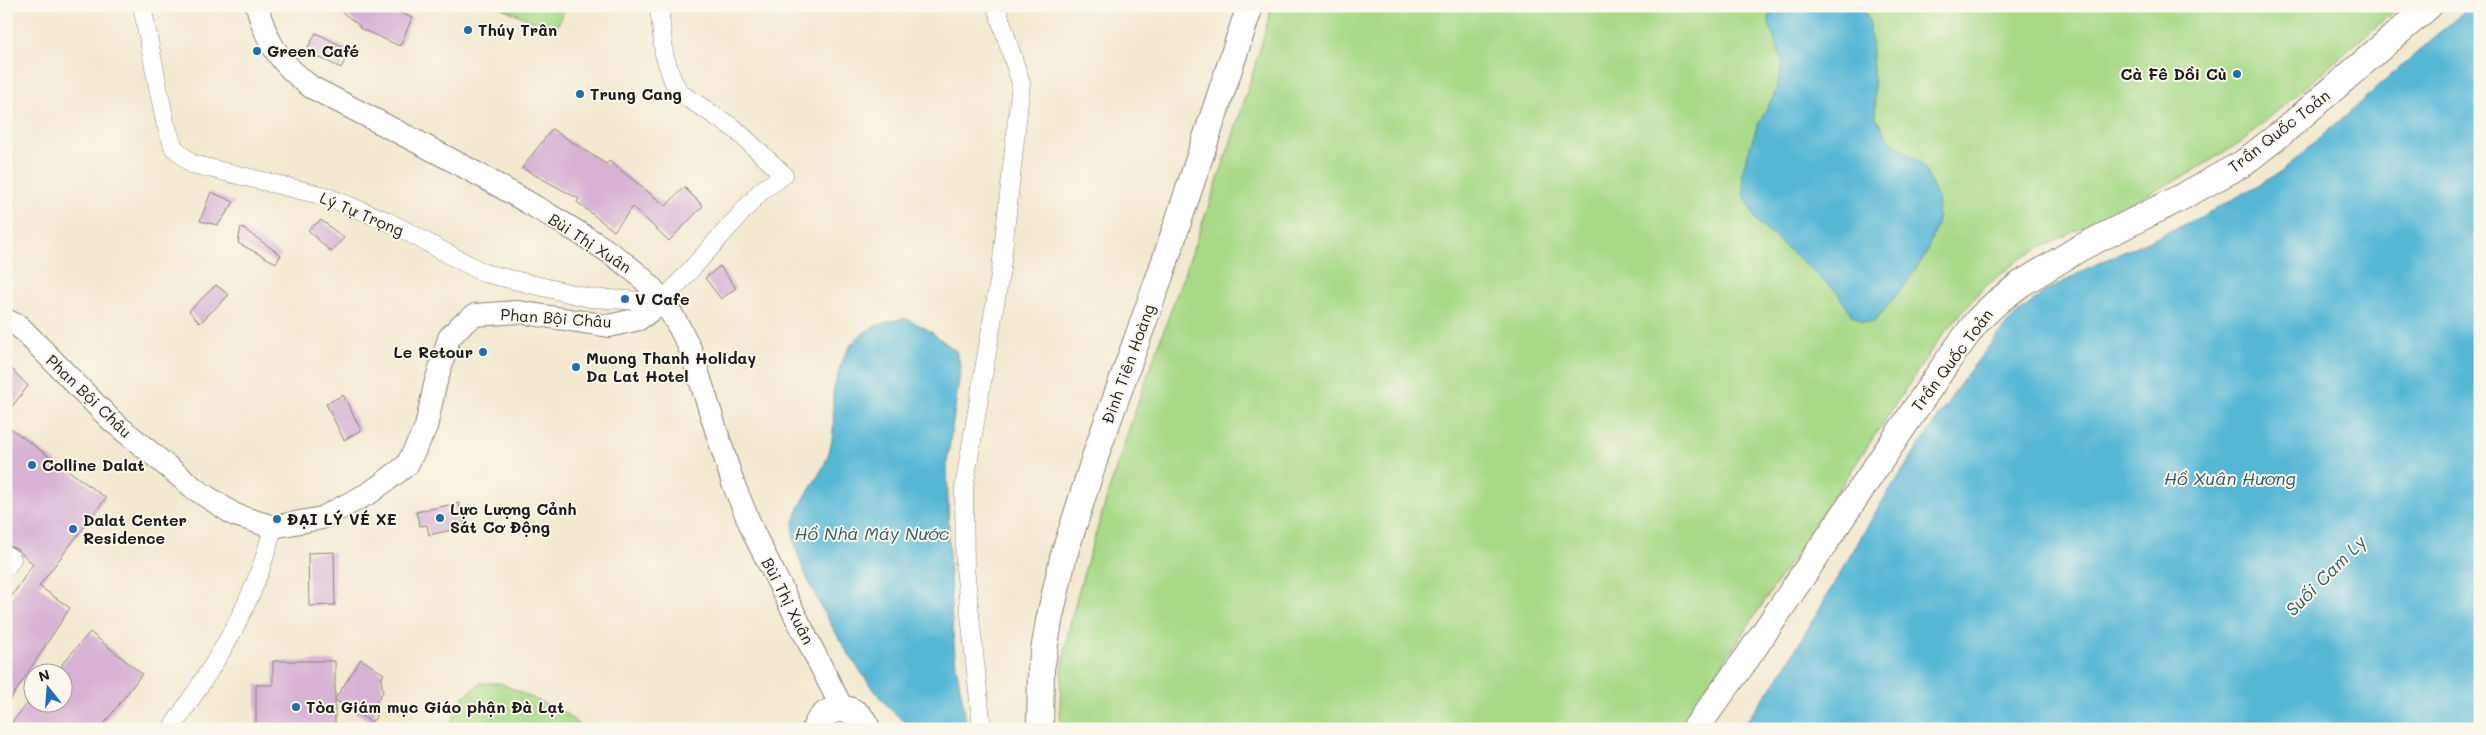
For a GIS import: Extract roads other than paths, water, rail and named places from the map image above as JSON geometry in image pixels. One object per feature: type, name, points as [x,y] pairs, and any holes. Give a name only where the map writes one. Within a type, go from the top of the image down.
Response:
[{"type":"main road","name":"Đinh Tiên Hoàng","points":[[1040,729],[1041,669],[1063,558],[1098,448],[1162,270],[1250,6]]},
{"type":"main road","name":"Trần Quốc Toản","points":[[1695,729],[1747,658],[1949,360],[1991,308],[2047,267],[2242,164],[2283,132],[2429,6]]},
{"type":"main road","points":[[815,729],[826,712],[842,708],[859,715],[867,729]]},
{"type":"street","name":"Lý Tự Trọng","points":[[142,6],[165,122],[174,148],[192,164],[216,172],[325,196],[387,221],[484,273],[590,298],[662,302]]},
{"type":"street","name":"Bùi Thị Xuân","points":[[257,6],[262,26],[275,53],[293,73],[311,87],[491,181],[574,230],[635,272],[662,302],[682,330],[691,351],[733,483],[754,536],[842,708]]},
{"type":"street","points":[[659,6],[664,54],[673,81],[680,93],[735,129],[784,175],[761,192],[662,302]]},
{"type":"street","points":[[982,729],[965,568],[964,488],[1001,269],[1021,83],[996,6]]},
{"type":"street","name":"Phan Bội Châu","points":[[6,320],[20,327],[112,421],[196,489],[235,515],[273,528],[322,518],[371,492],[406,465],[426,427],[435,385],[449,338],[461,325],[475,315],[518,312],[609,326],[639,319],[662,302]]},
{"type":"street","points":[[171,729],[220,656],[250,600],[265,561],[273,528]]},
{"type":"street","points":[[6,555],[12,559],[6,567]]},
{"type":"water","points":[[1770,6],[1863,6],[1870,24],[1876,118],[1888,138],[1923,165],[1938,199],[1937,224],[1926,254],[1906,284],[1874,322],[1862,322],[1852,315],[1837,292],[1758,223],[1744,195],[1742,172],[1756,129],[1774,95],[1783,64],[1769,24]]},
{"type":"water","name":"Hồ Xuân Hương","points":[[2470,6],[2480,6],[2480,729],[1741,729],[1783,671],[1878,508],[1964,378],[2008,322],[2043,293],[2088,268],[2207,214],[2281,172]]},
{"type":"water","name":"Hồ Nhà Máy Nước","points":[[905,318],[927,329],[956,351],[961,367],[947,463],[951,611],[956,666],[966,719],[960,729],[929,729],[911,725],[895,714],[877,694],[857,667],[821,606],[806,576],[793,531],[797,513],[829,454],[833,429],[833,396],[842,361],[854,341],[862,334],[881,324]]},
{"type":"place","name":"Thúy Trân","points":[[468,30]]},
{"type":"place","name":"Green Café","points":[[257,51]]},
{"type":"place","name":"Cà Fê Dồi Cù","points":[[2237,74]]},
{"type":"place","name":"Trung Cang","points":[[580,94]]},
{"type":"place","name":"V Cafe","points":[[625,299]]},
{"type":"place","name":"Le Retour","points":[[483,352]]},
{"type":"place","name":"Muong Thanh Holiday Da Lat Hotel","points":[[576,367]]},
{"type":"place","name":"Colline Dalat","points":[[32,465]]},
{"type":"place","name":"Lực Lượng Cảnh Sát Cơ Động","points":[[440,518]]},
{"type":"place","name":"ĐẠI LÝ VÉ XE","points":[[277,519]]},
{"type":"place","name":"Dalat Center Residence","points":[[73,529]]},
{"type":"place","name":"Tòa Giám mục Giáo phận Đà Lạt","points":[[296,707]]},
{"type":"water label","name":"Suối Cam Ly","points":[[2326,576]]}]
